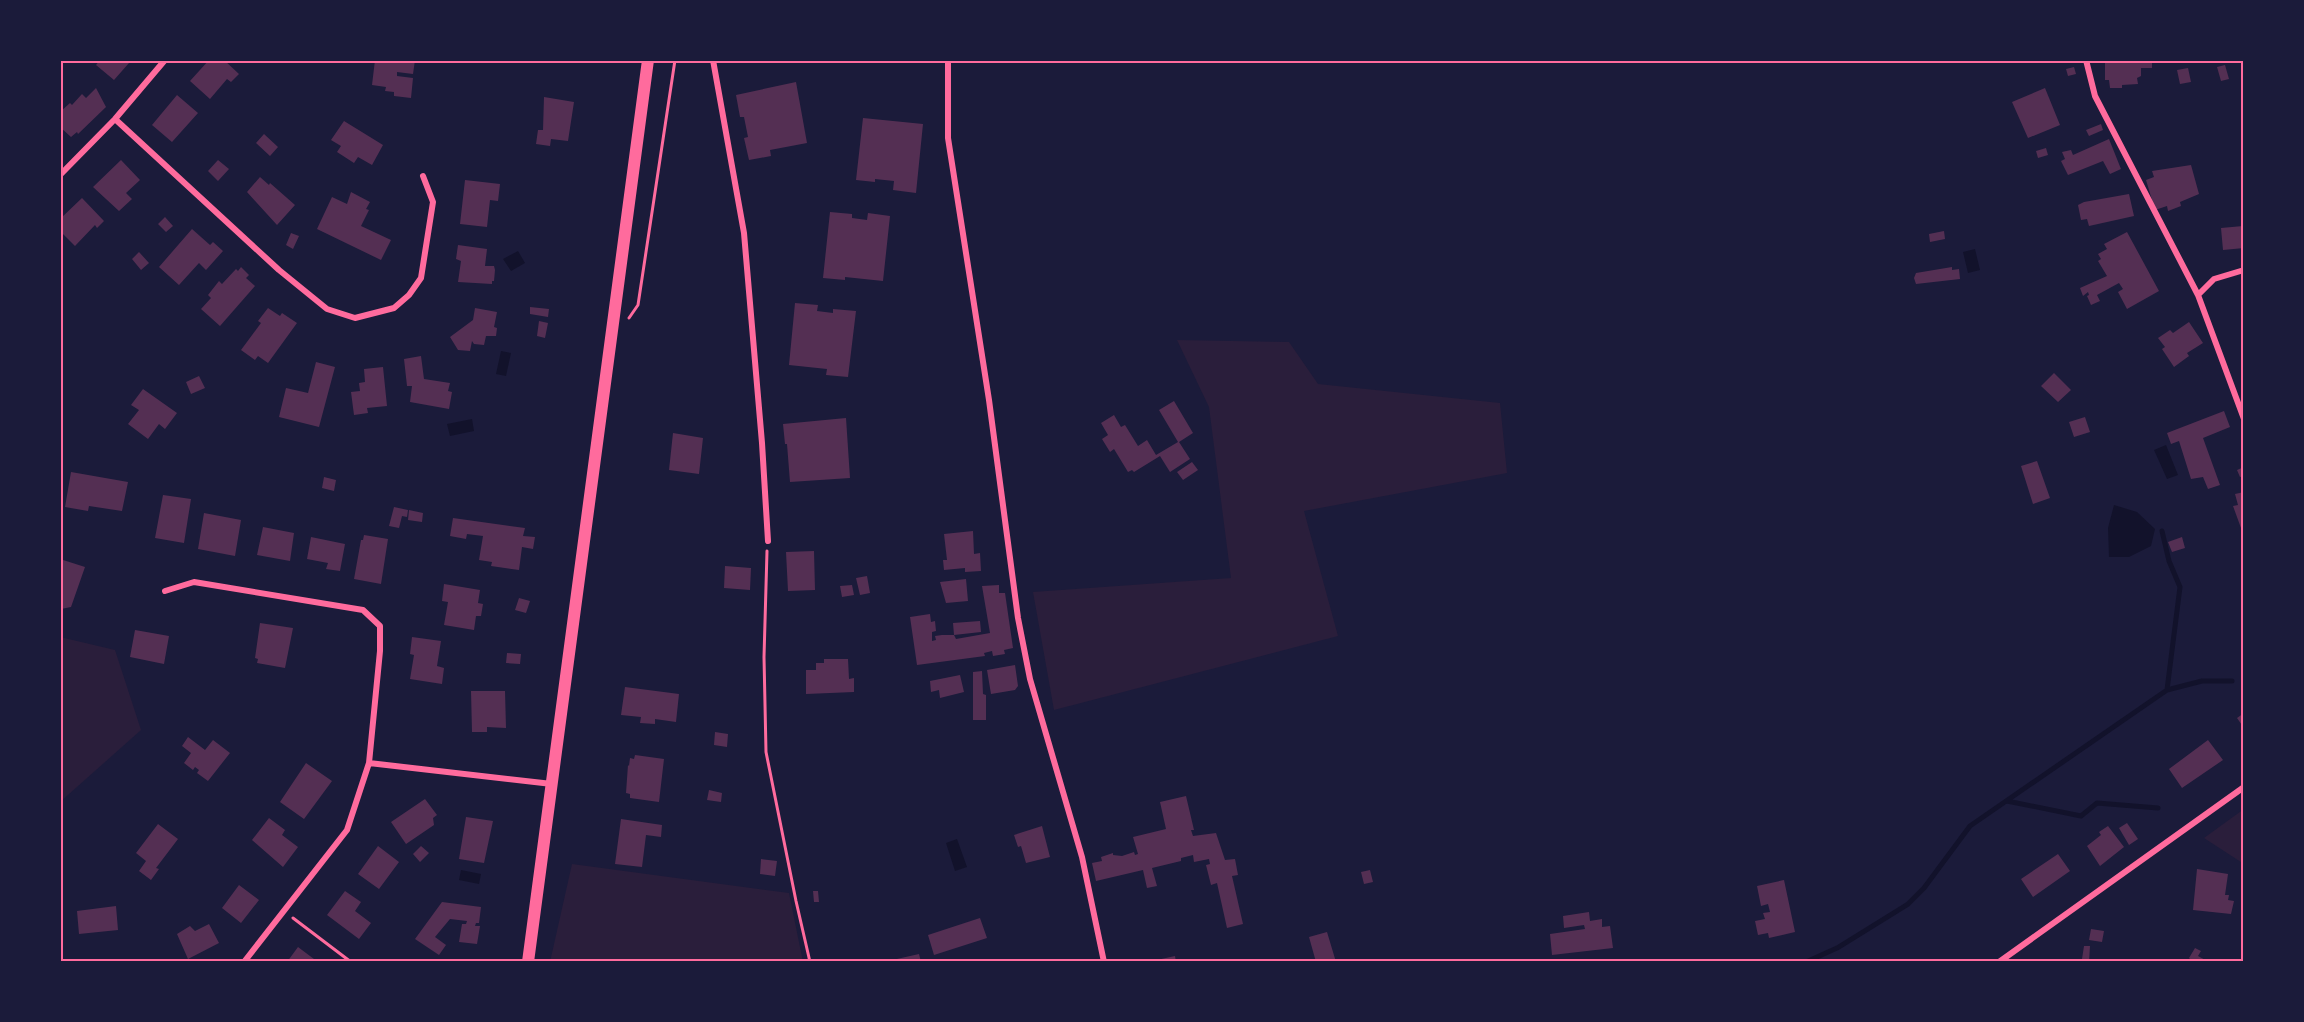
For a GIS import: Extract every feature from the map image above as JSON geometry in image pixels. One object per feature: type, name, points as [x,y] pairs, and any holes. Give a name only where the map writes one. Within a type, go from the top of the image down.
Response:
[{"type":"main road","points":[[528,962],[648,60]]},
{"type":"street","points":[[60,175],[115,119],[165,60]]},
{"type":"street","points":[[713,60],[744,233],[768,541]]},
{"type":"street","points":[[948,60],[948,138],[989,400],[1018,618],[1030,679],[1082,857],[1104,962]]},
{"type":"street","points":[[2086,60],[2095,96],[2198,295],[2244,419]]},
{"type":"street","points":[[115,119],[279,270],[327,309],[355,318],[393,308],[409,296],[421,278],[433,202],[423,176]]},
{"type":"street","points":[[2198,295],[2214,279],[2244,270]]},
{"type":"street","points":[[165,591],[194,582],[363,610],[380,626],[380,651],[369,763],[347,830],[244,962]]},
{"type":"street","points":[[369,763],[552,784]]},
{"type":"street","points":[[1999,962],[2244,788]]},
{"type":"path","points":[[628,328],[629,317],[638,305],[675,60]]},
{"type":"path","points":[[768,541],[764,657],[766,752],[810,962]]},
{"type":"path","points":[[284,912],[351,962]]},
{"type":"shaded area","points":[[1975,249],[1980,270],[1968,273],[1963,252]]},
{"type":"shaded area","points":[[518,251],[525,263],[511,271],[503,259]]},
{"type":"shaded area","points":[[1177,340],[1289,342],[1318,384],[1500,403],[1507,473],[1304,511],[1338,636],[1054,710],[1033,592],[1231,578],[1209,407]]},
{"type":"shaded area","points":[[501,351],[511,353],[506,376],[496,374]]},
{"type":"shaded area","points":[[472,419],[474,431],[450,436],[447,424]]},
{"type":"shaded area","points":[[2166,445],[2178,475],[2167,479],[2154,450]]},
{"type":"shaded area","points":[[2114,505],[2137,512],[2155,529],[2151,546],[2129,557],[2109,557],[2108,528]]},
{"type":"shaded area","points":[[60,637],[115,650],[141,730],[60,802]]},
{"type":"shaded area","points":[[2244,809],[2244,864],[2204,838]]},
{"type":"shaded area","points":[[957,839],[967,867],[955,871],[946,843]]},
{"type":"shaded area","points":[[572,864],[789,893],[803,962],[550,962]]},
{"type":"shaded area","points":[[461,870],[481,874],[479,884],[459,880]]},
{"type":"building","points":[[100,60],[126,60],[129,63],[114,80],[96,65]]},
{"type":"building","points":[[209,60],[224,60],[239,74],[231,82],[227,79],[210,99],[190,81]]},
{"type":"building","points":[[375,60],[415,60],[413,74],[397,72],[397,76],[413,78],[411,98],[394,96],[394,92],[385,91],[386,87],[372,85]]},
{"type":"building","points":[[2105,60],[2152,60],[2152,68],[2141,68],[2141,76],[2137,78],[2138,84],[2110,88],[2109,80],[2105,80]]},
{"type":"building","points":[[2225,65],[2229,79],[2221,81],[2217,67]]},
{"type":"building","points":[[2074,67],[2076,74],[2068,76],[2066,69]]},
{"type":"building","points":[[2188,68],[2191,82],[2180,84],[2177,70]]},
{"type":"building","points":[[796,82],[807,143],[770,150],[771,156],[749,160],[744,138],[748,137],[744,117],[740,117],[736,95]]},
{"type":"building","points":[[96,88],[106,107],[78,134],[77,132],[71,137],[60,127],[60,112],[70,103],[72,105],[82,94],[86,98]]},
{"type":"building","points":[[2045,88],[2060,125],[2028,138],[2012,102]]},
{"type":"building","points":[[177,95],[198,113],[172,142],[152,125]]},
{"type":"building","points":[[544,97],[574,102],[568,141],[551,139],[550,146],[536,144],[538,130],[543,130]]},
{"type":"building","points":[[863,118],[923,124],[916,193],[893,190],[894,181],[856,180]]},
{"type":"building","points":[[344,121],[383,145],[372,165],[358,157],[354,163],[337,152],[341,146],[331,140]]},
{"type":"building","points":[[2101,124],[2103,130],[2089,136],[2086,130]]},
{"type":"building","points":[[264,134],[278,147],[270,156],[256,143]]},
{"type":"building","points":[[2109,139],[2121,169],[2110,174],[2103,161],[2068,175],[2061,161],[2065,159],[2062,152],[2071,150],[2073,155]]},
{"type":"building","points":[[2046,148],[2048,155],[2038,158],[2036,151]]},
{"type":"building","points":[[121,160],[140,180],[126,193],[132,199],[119,211],[93,187]]},
{"type":"building","points":[[218,160],[229,169],[218,181],[208,171]]},
{"type":"building","points":[[2191,165],[2199,194],[2180,202],[2181,206],[2168,211],[2167,206],[2155,210],[2146,180],[2154,177],[2152,171]]},
{"type":"building","points":[[260,177],[295,205],[277,225],[247,192]]},
{"type":"building","points":[[465,180],[500,184],[498,201],[490,200],[487,227],[460,224]]},
{"type":"building","points":[[351,192],[370,202],[366,209],[369,210],[361,226],[391,240],[381,260],[317,229],[332,197],[347,204]]},
{"type":"building","points":[[2129,194],[2134,216],[2089,226],[2087,219],[2081,220],[2078,205]]},
{"type":"building","points":[[82,198],[104,221],[97,228],[95,225],[75,246],[60,231],[60,219]]},
{"type":"building","points":[[830,212],[852,214],[852,218],[867,220],[868,213],[890,216],[883,281],[845,277],[845,280],[823,278]]},
{"type":"building","points":[[165,217],[173,226],[166,232],[158,224]]},
{"type":"building","points":[[2243,226],[2244,248],[2223,250],[2221,228]]},
{"type":"building","points":[[192,229],[210,245],[213,242],[223,251],[206,270],[199,263],[179,285],[159,267]]},
{"type":"building","points":[[1944,231],[1945,239],[1930,242],[1929,234]]},
{"type":"building","points":[[2127,232],[2159,291],[2127,309],[2118,292],[2123,289],[2119,283],[2097,295],[2100,301],[2091,305],[2087,296],[2088,292],[2083,296],[2080,288],[2107,276],[2098,261],[2101,259],[2098,254],[2107,249],[2104,244]]},
{"type":"building","points":[[291,233],[299,236],[293,249],[286,245]]},
{"type":"building","points":[[458,245],[487,249],[485,266],[494,266],[495,270],[492,284],[458,282],[461,261],[456,259]]},
{"type":"building","points":[[139,252],[149,263],[141,270],[132,259]]},
{"type":"building","points":[[241,267],[249,275],[246,278],[255,286],[220,326],[201,309],[211,298],[208,295],[219,281],[222,284],[236,269],[238,271]]},
{"type":"building","points":[[1952,267],[1952,270],[1959,269],[1960,279],[1916,284],[1914,278],[1916,273]]},
{"type":"building","points":[[795,303],[818,305],[817,311],[833,313],[833,309],[856,311],[848,377],[826,375],[827,369],[789,365]]},
{"type":"building","points":[[530,307],[549,309],[548,317],[530,314]]},
{"type":"building","points":[[268,308],[280,316],[282,313],[297,323],[268,363],[258,356],[255,360],[241,350],[261,323],[258,321]]},
{"type":"building","points":[[475,308],[497,312],[494,327],[497,328],[496,336],[486,336],[484,345],[474,344],[472,341],[470,351],[458,350],[450,337],[473,320]]},
{"type":"building","points":[[539,321],[548,323],[545,338],[537,336]]},
{"type":"building","points":[[2189,322],[2203,343],[2187,353],[2189,356],[2174,367],[2162,349],[2165,347],[2158,338],[2170,330],[2173,333]]},
{"type":"building","points":[[421,356],[424,379],[450,383],[448,391],[452,392],[449,409],[410,402],[412,386],[407,386],[404,359]]},
{"type":"building","points":[[316,362],[335,367],[319,427],[279,417],[286,388],[308,393]]},
{"type":"building","points":[[383,367],[387,406],[367,408],[368,413],[354,415],[351,392],[360,391],[359,383],[365,382],[364,369]]},
{"type":"building","points":[[2054,373],[2071,390],[2058,402],[2041,386]]},
{"type":"building","points":[[199,376],[205,388],[191,394],[186,382]]},
{"type":"building","points":[[143,389],[177,413],[165,429],[159,424],[148,439],[128,424],[139,410],[131,405]]},
{"type":"building","points":[[1174,401],[1193,433],[1179,442],[1190,459],[1170,472],[1160,456],[1134,472],[1132,470],[1128,472],[1114,449],[1110,452],[1102,439],[1108,435],[1101,423],[1114,415],[1121,427],[1125,425],[1138,446],[1147,440],[1156,455],[1178,442],[1159,410]]},
{"type":"building","points":[[2224,411],[2230,427],[2203,438],[2220,485],[2208,489],[2203,477],[2191,479],[2179,441],[2171,444],[2167,433]]},
{"type":"building","points":[[2085,417],[2090,432],[2074,437],[2069,422]]},
{"type":"building","points":[[846,418],[850,478],[790,482],[783,424]]},
{"type":"building","points":[[673,433],[703,438],[699,474],[669,470]]},
{"type":"building","points":[[2037,461],[2050,498],[2033,504],[2021,466]]},
{"type":"building","points":[[1192,462],[1198,470],[1183,480],[1177,472]]},
{"type":"building","points":[[2244,467],[2244,476],[2240,477],[2237,470]]},
{"type":"building","points":[[71,472],[128,482],[122,511],[89,506],[88,511],[65,507]]},
{"type":"building","points":[[324,477],[336,480],[334,491],[322,488]]},
{"type":"building","points":[[2244,492],[2244,527],[2241,528],[2233,506],[2238,505],[2235,494]]},
{"type":"building","points":[[163,495],[191,499],[184,543],[155,538]]},
{"type":"building","points":[[394,507],[408,510],[407,517],[402,516],[399,528],[389,526]]},
{"type":"building","points":[[409,510],[423,513],[422,522],[408,520]]},
{"type":"building","points":[[204,513],[241,520],[235,556],[198,549]]},
{"type":"building","points":[[453,518],[525,528],[523,536],[535,537],[533,549],[522,547],[519,570],[491,566],[492,562],[479,560],[483,536],[467,534],[466,539],[450,536]]},
{"type":"building","points":[[263,527],[294,533],[290,561],[257,555]]},
{"type":"building","points":[[973,531],[974,554],[980,553],[981,571],[965,572],[965,568],[944,570],[943,560],[947,560],[944,534]]},
{"type":"building","points":[[364,535],[388,539],[381,584],[354,579],[361,540]]},
{"type":"building","points":[[311,537],[345,544],[340,571],[326,569],[328,563],[307,559]]},
{"type":"building","points":[[2182,537],[2185,548],[2172,552],[2168,542]]},
{"type":"building","points":[[814,551],[815,590],[788,591],[786,552]]},
{"type":"building","points":[[60,559],[85,567],[71,607],[61,609]]},
{"type":"building","points":[[725,566],[751,568],[750,590],[724,588]]},
{"type":"building","points":[[867,576],[870,593],[860,595],[856,578]]},
{"type":"building","points":[[966,579],[968,601],[946,603],[940,582]]},
{"type":"building","points":[[444,584],[480,590],[478,603],[483,604],[481,616],[476,616],[474,630],[444,625],[448,602],[442,601]]},
{"type":"building","points":[[852,585],[854,595],[842,597],[840,586]]},
{"type":"building","points":[[999,585],[999,593],[1005,593],[1013,648],[1004,650],[1005,654],[993,656],[992,651],[984,653],[985,656],[917,665],[910,617],[930,614],[931,622],[935,621],[936,631],[932,632],[932,641],[936,640],[935,636],[942,635],[954,635],[956,639],[990,633],[982,586]]},
{"type":"building","points":[[519,598],[530,601],[526,613],[515,610]]},
{"type":"building","points":[[980,621],[981,632],[954,635],[953,623]]},
{"type":"building","points":[[260,623],[293,628],[285,668],[257,663],[258,659],[255,658]]},
{"type":"building","points":[[135,630],[169,636],[164,664],[130,657]]},
{"type":"building","points":[[412,637],[441,641],[437,666],[444,668],[442,684],[410,679],[414,655],[410,654]]},
{"type":"building","points":[[507,653],[521,654],[520,664],[506,663]]},
{"type":"building","points":[[824,659],[848,659],[849,679],[854,678],[854,692],[806,694],[806,670],[816,670],[816,663],[824,663]]},
{"type":"building","points":[[1015,665],[1018,686],[1015,690],[991,694],[987,670]]},
{"type":"building","points":[[982,671],[983,694],[986,695],[986,720],[973,720],[973,672]]},
{"type":"building","points":[[960,675],[964,692],[940,698],[939,690],[931,692],[930,681]]},
{"type":"building","points":[[625,687],[679,694],[676,722],[655,719],[655,724],[640,723],[641,717],[621,715]]},
{"type":"building","points":[[471,691],[505,691],[506,728],[487,727],[487,732],[472,732]]},
{"type":"building","points":[[2244,713],[2244,728],[2237,718]]},
{"type":"building","points":[[715,732],[728,734],[727,747],[714,745]]},
{"type":"building","points":[[188,737],[205,750],[213,740],[230,753],[208,781],[197,773],[199,770],[195,767],[193,770],[184,763],[191,753],[182,746]]},
{"type":"building","points":[[2208,740],[2223,760],[2182,788],[2169,769]]},
{"type":"building","points":[[635,755],[664,759],[659,802],[630,798],[630,794],[626,793],[628,765],[630,758],[634,759]]},
{"type":"building","points":[[306,763],[332,781],[304,819],[280,802]]},
{"type":"building","points":[[709,790],[722,793],[721,802],[707,800]]},
{"type":"building","points":[[1186,796],[1194,830],[1191,830],[1193,836],[1216,833],[1225,860],[1235,859],[1238,875],[1232,876],[1243,924],[1227,928],[1217,883],[1211,885],[1206,865],[1210,864],[1209,859],[1194,862],[1193,855],[1181,858],[1181,861],[1152,868],[1157,886],[1147,888],[1143,870],[1096,881],[1092,863],[1102,861],[1101,857],[1113,853],[1113,855],[1122,856],[1134,852],[1135,855],[1138,854],[1133,837],[1166,829],[1160,802]]},
{"type":"building","points":[[425,799],[437,815],[433,818],[434,825],[406,844],[391,822]]},
{"type":"building","points":[[466,817],[493,821],[484,863],[459,859]]},
{"type":"building","points":[[269,818],[285,830],[282,835],[298,847],[283,867],[252,840]]},
{"type":"building","points":[[621,819],[662,825],[661,837],[646,835],[642,867],[615,864]]},
{"type":"building","points":[[2127,823],[2138,839],[2129,845],[2119,828]]},
{"type":"building","points":[[158,824],[178,839],[156,868],[159,869],[151,880],[139,871],[146,861],[136,853]]},
{"type":"building","points":[[1042,826],[1050,857],[1026,863],[1021,846],[1018,847],[1014,835]]},
{"type":"building","points":[[2108,826],[2124,847],[2100,866],[2087,846],[2101,835],[2099,832]]},
{"type":"building","points":[[378,846],[399,862],[379,889],[358,874]]},
{"type":"building","points":[[421,846],[429,853],[420,862],[413,854]]},
{"type":"building","points":[[2058,854],[2070,871],[2033,897],[2021,879]]},
{"type":"building","points":[[761,859],[777,861],[775,876],[760,874]]},
{"type":"building","points":[[2197,869],[2228,874],[2225,895],[2229,895],[2228,900],[2234,901],[2231,914],[2193,910]]},
{"type":"building","points":[[1370,870],[1373,882],[1364,884],[1361,872]]},
{"type":"building","points":[[1784,880],[1795,932],[1769,938],[1768,933],[1758,935],[1755,921],[1765,919],[1763,913],[1770,912],[1768,904],[1761,906],[1757,886]]},
{"type":"building","points":[[239,885],[259,900],[241,923],[222,908]]},
{"type":"building","points":[[345,891],[361,902],[355,911],[371,923],[359,939],[327,915]]},
{"type":"building","points":[[813,891],[818,891],[819,902],[814,902]]},
{"type":"building","points":[[442,902],[481,907],[479,923],[475,926],[480,926],[477,944],[459,942],[462,924],[466,924],[467,921],[450,919],[435,937],[446,945],[439,955],[415,939]]},
{"type":"building","points":[[116,906],[118,930],[79,934],[77,911]]},
{"type":"building","points":[[1589,912],[1590,921],[1602,919],[1602,927],[1610,926],[1613,948],[1552,955],[1550,934],[1585,929],[1584,925],[1564,928],[1563,916]]},
{"type":"building","points":[[980,918],[987,938],[934,955],[928,935]]},
{"type":"building","points":[[209,924],[219,943],[188,959],[177,934],[190,926],[195,931]]},
{"type":"building","points":[[2091,929],[2104,931],[2102,942],[2089,940]]},
{"type":"building","points":[[1327,932],[1336,962],[1316,962],[1309,937]]},
{"type":"building","points":[[2084,946],[2090,946],[2089,962],[2079,962],[2079,959],[2082,959]]},
{"type":"building","points":[[298,947],[318,962],[287,962]]},
{"type":"building","points":[[2195,948],[2201,951],[2198,956],[2209,962],[2193,962],[2189,958]]},
{"type":"building","points":[[919,954],[921,962],[888,962],[888,961]]},
{"type":"building","points":[[1175,956],[1176,962],[1152,962],[1152,961]]},
{"type":"waterway","points":[[2162,531],[2169,561],[2180,587],[2167,690]]},
{"type":"waterway","points":[[1806,962],[1837,948],[1908,904],[1924,888],[1970,826],[2167,690],[2202,681],[2232,681]]},
{"type":"waterway","points":[[2007,801],[2081,816],[2097,803],[2158,808]]}]
